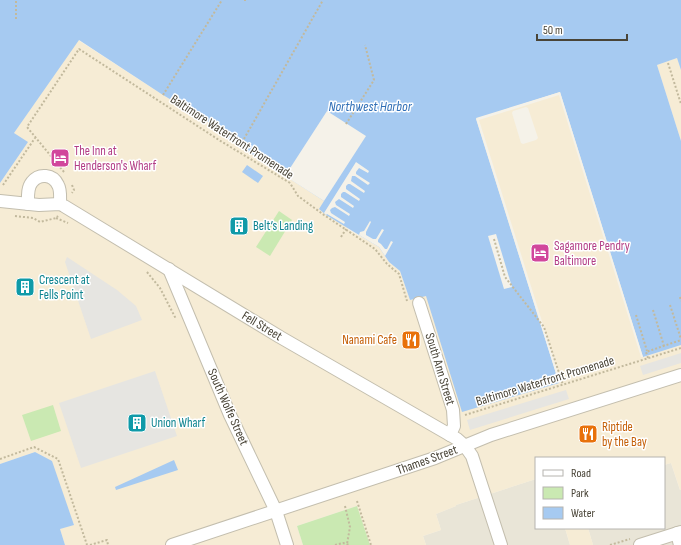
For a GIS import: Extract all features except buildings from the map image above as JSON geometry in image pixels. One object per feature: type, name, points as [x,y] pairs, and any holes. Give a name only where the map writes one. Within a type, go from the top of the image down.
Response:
[{"type":"street","points":[[0,201],[28,204],[60,204],[60,192],[54,179],[48,176],[36,178],[32,182],[28,192],[28,204]]},
{"type":"street","name":"Fell Street","points":[[60,204],[280,337],[465,446]]},
{"type":"street","name":"South Wolfe Street","points":[[169,269],[230,415],[276,511],[288,545]]},
{"type":"street","name":"South Ann Street","points":[[414,302],[453,410],[454,426],[450,436]]},
{"type":"street","name":"Thames Street","points":[[172,545],[435,458],[491,435],[681,375]]},
{"type":"street","points":[[465,446],[474,461],[501,545]]},
{"type":"street","points":[[640,545],[679,537]]},
{"type":"path","points":[[16,0],[16,19]]},
{"type":"path","points":[[163,95],[222,0]]},
{"type":"path","points":[[240,146],[323,0]]},
{"type":"path","points":[[346,124],[374,80],[365,45]]},
{"type":"path","name":"Baltimore Waterfront Promenade","points":[[65,174],[26,127],[79,49],[219,140],[290,183],[298,196],[324,216],[375,249],[387,264],[399,274],[407,302],[414,302]]},
{"type":"path","points":[[668,63],[681,104]]},
{"type":"path","points":[[3,185],[35,138]]},
{"type":"path","points":[[70,181],[74,190],[71,195]]},
{"type":"path","points":[[13,216],[33,218],[40,222],[56,218],[68,223]]},
{"type":"path","points":[[341,238],[346,229]]},
{"type":"path","points":[[494,239],[505,277],[544,327],[563,385]]},
{"type":"path","points":[[141,268],[148,272],[160,288],[178,324]]},
{"type":"path","points":[[680,297],[681,302]]},
{"type":"path","points":[[647,351],[681,340],[670,305]]},
{"type":"path","points":[[653,310],[664,346]]},
{"type":"path","points":[[636,315],[648,358]]},
{"type":"path","name":"Baltimore Waterfront Promenade","points":[[461,416],[681,348]]},
{"type":"path","points":[[0,459],[34,447],[58,459],[87,545]]},
{"type":"path","points":[[357,501],[371,545]]},
{"type":"path","points":[[335,545],[343,543],[348,544],[350,527],[345,506]]},
{"type":"path","points":[[90,545],[107,540],[108,545]]},
{"type":"shaded area","points":[[78,40],[163,95],[226,133],[224,136],[324,201],[349,230],[379,247],[389,262],[400,271],[410,300],[426,295],[559,383],[476,118],[560,92],[644,357],[681,345],[681,490],[671,463],[665,465],[665,457],[535,457],[535,479],[456,505],[436,514],[441,530],[423,536],[426,545],[370,545],[357,506],[297,526],[303,545],[65,545],[60,529],[74,524],[35,452],[0,464],[0,183],[27,143],[14,133]]},
{"type":"shaded area","points":[[677,58],[681,70],[681,141],[657,65]]},
{"type":"shaded area","points":[[67,257],[117,290],[136,306],[142,320],[91,339],[65,262]]},
{"type":"shaded area","points":[[681,353],[681,363],[643,375],[640,366]]},
{"type":"shaded area","points":[[155,371],[177,436],[81,468],[59,403]]},
{"type":"shaded area","points":[[566,390],[569,399],[470,430],[467,420]]},
{"type":"shaded area","points":[[671,463],[681,490],[681,545],[593,545],[588,529],[665,529],[665,465]]},
{"type":"shaded area","points":[[535,479],[535,529],[565,529],[570,545],[426,545],[423,536],[441,530],[436,514],[456,505]]},
{"type":"shaded area","points":[[565,529],[588,529],[593,545],[570,545]]},
{"type":"green space","points":[[279,211],[292,220],[270,256],[256,247]]},
{"type":"green space","points":[[53,405],[61,431],[31,441],[22,415]]},
{"type":"green space","points":[[357,506],[370,545],[303,545],[297,526]]},
{"type":"water","name":"Northwest Harbor","points":[[0,0],[681,0],[681,70],[677,58],[657,65],[681,141],[681,345],[643,357],[560,92],[476,119],[559,383],[462,412],[426,296],[410,300],[400,271],[389,262],[379,247],[326,215],[319,209],[324,201],[224,136],[225,132],[163,95],[79,40],[14,133],[28,142],[0,183]]},
{"type":"water","points":[[247,165],[263,176],[258,183],[242,172]]},
{"type":"water","points":[[35,452],[52,461],[74,525],[60,529],[65,545],[0,545],[0,464]]},
{"type":"water","points":[[174,460],[178,470],[116,490],[115,487]]},
{"type":"pier","points":[[560,92],[643,357],[641,357],[559,95],[479,120],[561,382],[559,383],[476,118]]},
{"type":"pier","points":[[526,107],[528,108],[538,138],[523,144],[521,143],[512,113],[513,111]]},
{"type":"pier","points":[[327,111],[366,136],[324,201],[285,176]]},
{"type":"pier","points":[[356,162],[369,171],[368,173],[359,168],[356,174],[370,183],[368,185],[355,176],[352,176],[351,181],[365,191],[364,193],[350,184],[346,186],[346,189],[360,199],[359,201],[343,192],[341,197],[354,206],[353,208],[339,199],[335,202],[336,205],[350,214],[349,216],[335,207],[330,210],[331,213],[345,222],[344,224],[324,213]]},
{"type":"pier","points":[[370,221],[371,222],[366,235],[376,239],[382,229],[384,230],[378,242],[385,249],[387,249],[391,241],[393,242],[385,256],[379,247],[359,235],[360,232],[364,231]]},
{"type":"pier","points":[[496,234],[512,287],[504,289],[488,236]]},
{"type":"place","name":"The Inn at Henderson's Wharf","points":[[60,158]]},
{"type":"place","name":"Belt’s Landing","points":[[239,226]]},
{"type":"place","name":"Sagamore Pendry Baltimore","points":[[540,253]]},
{"type":"place","name":"Crescent at Fells Point","points":[[25,287]]},
{"type":"place","name":"Nanami Cafe","points":[[411,340]]},
{"type":"place","name":"Union Wharf","points":[[137,423]]},
{"type":"place","name":"Riptide by the Bay","points":[[588,434]]}]
